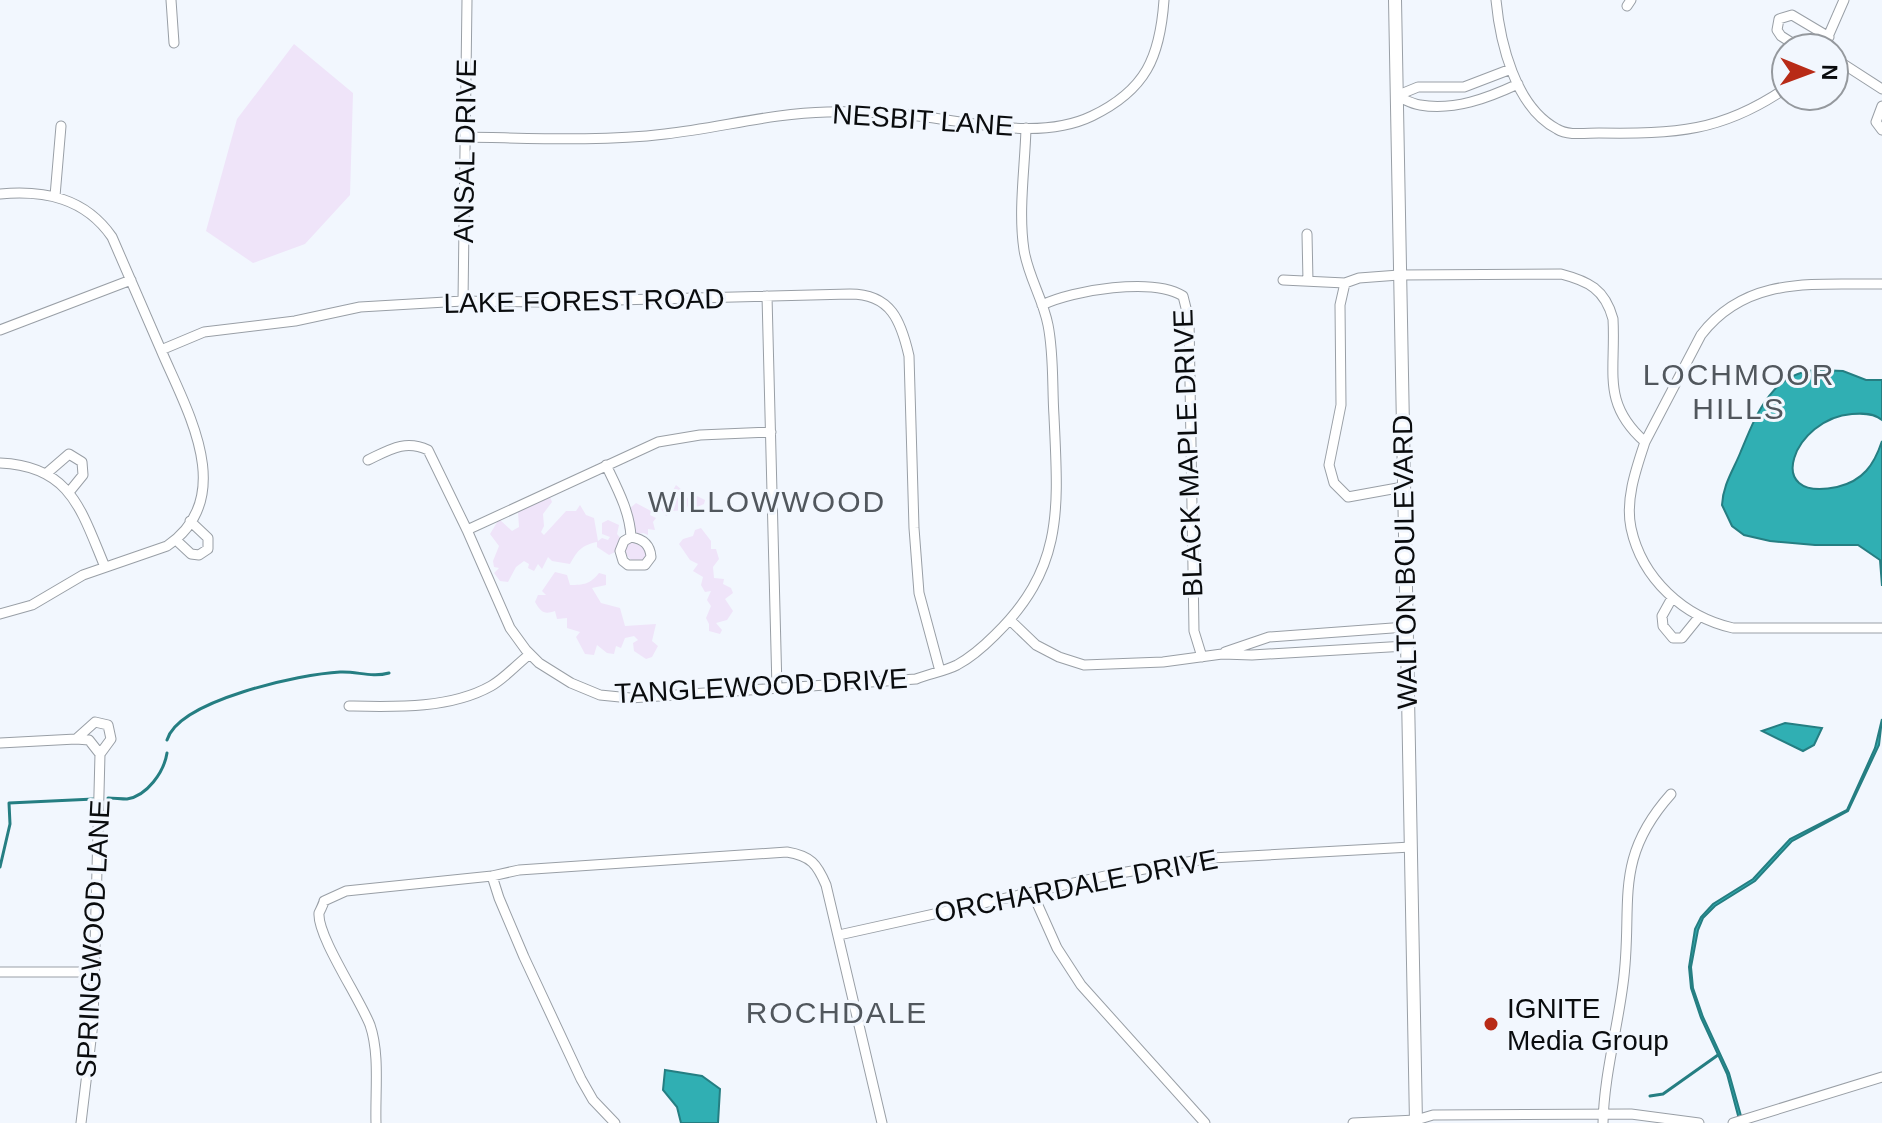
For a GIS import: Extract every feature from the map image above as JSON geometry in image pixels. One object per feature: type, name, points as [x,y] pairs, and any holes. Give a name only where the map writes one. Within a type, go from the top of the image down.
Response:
[{"type":"main road","name":"WALTON BOULEVARD","points":[[1395,0],[1418,1122]]},
{"type":"street","points":[[171,0],[174,43]]},
{"type":"street","name":"ANSAL DRIVE","points":[[463,301],[467,0]]},
{"type":"street","name":"NESBIT LANE","points":[[465,137],[625,138],[826,112],[894,114],[1026,128],[1051,127],[1091,116],[1128,93],[1143,76],[1155,54],[1161,35],[1164,0]]},
{"type":"street","points":[[1496,0],[1501,39],[1514,77],[1528,102],[1557,129],[1569,132],[1678,132],[1723,123],[1770,99]]},
{"type":"street","points":[[1831,32],[1844,0]]},
{"type":"street","points":[[1778,32],[1779,19],[1792,15],[1821,32]]},
{"type":"street","points":[[1850,68],[1882,89]]},
{"type":"street","points":[[1396,96],[1418,87],[1464,87],[1514,77]]},
{"type":"street","points":[[1396,96],[1420,105],[1456,105],[1477,101],[1514,77]]},
{"type":"street","points":[[1882,106],[1876,122],[1882,130]]},
{"type":"street","points":[[55,196],[61,126]]},
{"type":"street","name":"TANGLEWOOD DRIVE","points":[[368,460],[396,446],[417,445],[428,450],[510,628],[530,654],[556,674],[600,695],[630,698],[916,679],[956,665],[1011,621],[1039,580],[1050,546],[1056,508],[1057,467],[1048,324],[1023,248],[1026,128]]},
{"type":"street","points":[[0,194],[22,192],[55,196],[100,220],[112,237],[191,418],[201,449],[204,486],[190,521],[176,540],[155,552],[83,575],[32,605],[0,614]]},
{"type":"street","points":[[1307,234],[1308,281]]},
{"type":"street","points":[[1283,280],[1345,283],[1359,278],[1399,275],[1561,274],[1582,280],[1605,296],[1613,319],[1616,405],[1630,429],[1645,442]]},
{"type":"street","points":[[0,330],[131,280]]},
{"type":"street","points":[[1345,283],[1340,305],[1341,405],[1329,465],[1334,483],[1348,497],[1403,487]]},
{"type":"street","points":[[1880,628],[1733,628],[1699,617],[1672,598],[1650,573],[1630,527],[1633,480],[1645,442],[1701,335],[1712,321],[1747,295],[1784,287],[1882,284]]},
{"type":"street","name":"BLACK MAPLE DRIVE","points":[[1042,305],[1077,293],[1139,287],[1174,290],[1183,296],[1189,320],[1194,631],[1202,657]]},
{"type":"street","name":"LAKE FOREST ROAD","points":[[161,350],[204,332],[295,321],[360,307],[463,301],[865,294],[888,306],[903,332],[912,371],[914,528],[919,593],[940,671]]},
{"type":"street","points":[[767,296],[777,689]]},
{"type":"street","points":[[467,530],[658,442],[771,432]]},
{"type":"street","points":[[47,473],[69,454],[82,462],[83,475],[70,491]]},
{"type":"street","points":[[0,463],[34,467],[58,479],[79,506],[105,567]]},
{"type":"street","points":[[606,465],[620,492],[631,537]]},
{"type":"street","points":[[176,540],[191,554],[199,555],[208,549],[208,538],[190,521]]},
{"type":"street","points":[[1672,598],[1662,616],[1663,626],[1673,638],[1682,638],[1699,617]]},
{"type":"street","points":[[1011,621],[1036,645],[1084,665],[1134,664],[1222,654],[1406,646]]},
{"type":"street","points":[[1222,654],[1269,637],[1406,627]]},
{"type":"street","points":[[349,706],[443,702],[470,695],[493,685],[530,654]]},
{"type":"street","name":"SPRINGWOOD LANE","points":[[76,739],[95,722],[108,725],[111,739],[100,754],[91,1049],[81,1123]]},
{"type":"street","points":[[0,743],[89,740],[100,754]]},
{"type":"street","points":[[1603,1119],[1604,1084],[1624,974],[1630,872],[1645,827],[1671,794]]},
{"type":"street","name":"ORCHARDALE DRIVE","points":[[839,935],[1032,892],[1212,858],[1411,847]]},
{"type":"street","points":[[376,1123],[374,1040],[361,1004],[322,925],[319,912],[324,901],[346,891],[531,869],[787,852],[802,854],[818,866],[826,885],[882,1123]]},
{"type":"street","points":[[492,876],[524,957],[581,1079],[593,1100],[615,1123]]},
{"type":"street","points":[[1032,892],[1057,948],[1081,985],[1205,1123]]},
{"type":"street","points":[[0,972],[94,972]]},
{"type":"street","points":[[1734,1123],[1882,1077]]},
{"type":"street","points":[[1353,1123],[1418,1122],[1433,1115],[1603,1119],[1631,1114],[1699,1123]]},
{"type":"street","points":[[1652,1123],[1670,1121]]},
{"type":"shaded area","points":[[294,44],[353,93],[350,195],[305,244],[253,263],[206,231],[237,119]]},
{"type":"shaded area","points":[[676,485],[682,490],[679,496],[686,500],[689,496],[697,496],[705,500],[704,504],[697,507],[689,503],[686,510],[673,511],[666,516],[661,509],[668,504],[671,506],[678,497],[672,492]]},
{"type":"shaded area","points":[[550,497],[552,502],[543,514],[541,532],[544,535],[566,511],[576,511],[580,505],[586,515],[594,518],[598,541],[610,537],[602,534],[602,523],[608,520],[619,525],[617,534],[622,540],[615,552],[609,555],[597,547],[597,542],[592,543],[580,549],[570,564],[552,561],[548,557],[542,569],[538,564],[534,571],[524,561],[516,567],[508,582],[500,581],[494,573],[499,568],[494,567],[493,561],[499,546],[490,534],[499,519],[512,531],[519,527],[518,512]]},
{"type":"shaded area","points":[[636,503],[651,511],[650,515],[656,518],[653,522],[655,530],[648,529],[648,535],[635,535],[624,529],[628,510]]},
{"type":"shaded area","points":[[701,528],[711,541],[711,549],[716,549],[719,559],[713,567],[714,578],[724,579],[723,584],[733,593],[725,599],[733,611],[727,620],[716,623],[722,630],[720,634],[709,631],[706,618],[711,606],[707,600],[711,591],[705,592],[701,585],[703,577],[693,571],[698,564],[690,560],[679,544]]},
{"type":"shaded area","points":[[628,541],[645,547],[649,554],[640,564],[626,553],[624,547]]},
{"type":"shaded area","points":[[555,572],[567,575],[570,585],[586,583],[599,573],[606,575],[606,585],[592,588],[601,603],[620,608],[625,626],[656,624],[652,641],[658,646],[652,657],[646,659],[634,651],[633,643],[638,640],[634,636],[625,638],[621,648],[616,646],[614,654],[597,645],[594,655],[585,654],[576,637],[580,632],[567,628],[567,618],[557,619],[555,611],[543,612],[535,602],[538,595],[546,595],[542,591]]},
{"type":"water","points":[[1819,370],[1843,371],[1866,380],[1882,380],[1882,420],[1875,416],[1852,414],[1832,419],[1814,429],[1794,458],[1793,472],[1799,483],[1813,489],[1846,484],[1866,471],[1882,441],[1882,586],[1880,560],[1858,545],[1815,545],[1744,535],[1732,526],[1722,505],[1729,477],[1768,397],[1789,378]]},
{"type":"water","points":[[1882,719],[1879,745],[1848,811],[1792,841],[1755,881],[1715,906],[1703,918],[1698,930],[1691,967],[1693,988],[1729,1073],[1743,1123],[1740,1123],[1727,1074],[1701,1018],[1691,988],[1689,967],[1695,929],[1713,904],[1753,879],[1790,839],[1847,810],[1875,748]]},
{"type":"water","points":[[1785,723],[1822,728],[1814,745],[1803,751],[1762,731]]},
{"type":"water","points":[[665,1070],[702,1076],[720,1089],[718,1123],[681,1123],[677,1107],[663,1090]]},
{"type":"waterway","points":[[167,740],[176,726],[194,713],[243,692],[322,674],[389,673]]},
{"type":"waterway","points":[[108,798],[127,799],[148,788],[158,775],[167,753]]},
{"type":"waterway","points":[[0,867],[10,824],[9,803],[94,799]]},
{"type":"waterway","points":[[1650,1096],[1663,1094],[1718,1055]]},
{"type":"place","name":"IGNITE Media Group","points":[[1491,1024]]},
{"type":"district","name":"LOCHMOOR HILLS","points":[[1739,391]]},
{"type":"district","name":"WILLOWWOOD","points":[[767,501]]},
{"type":"district","name":"ROCHDALE","points":[[837,1012]]}]
